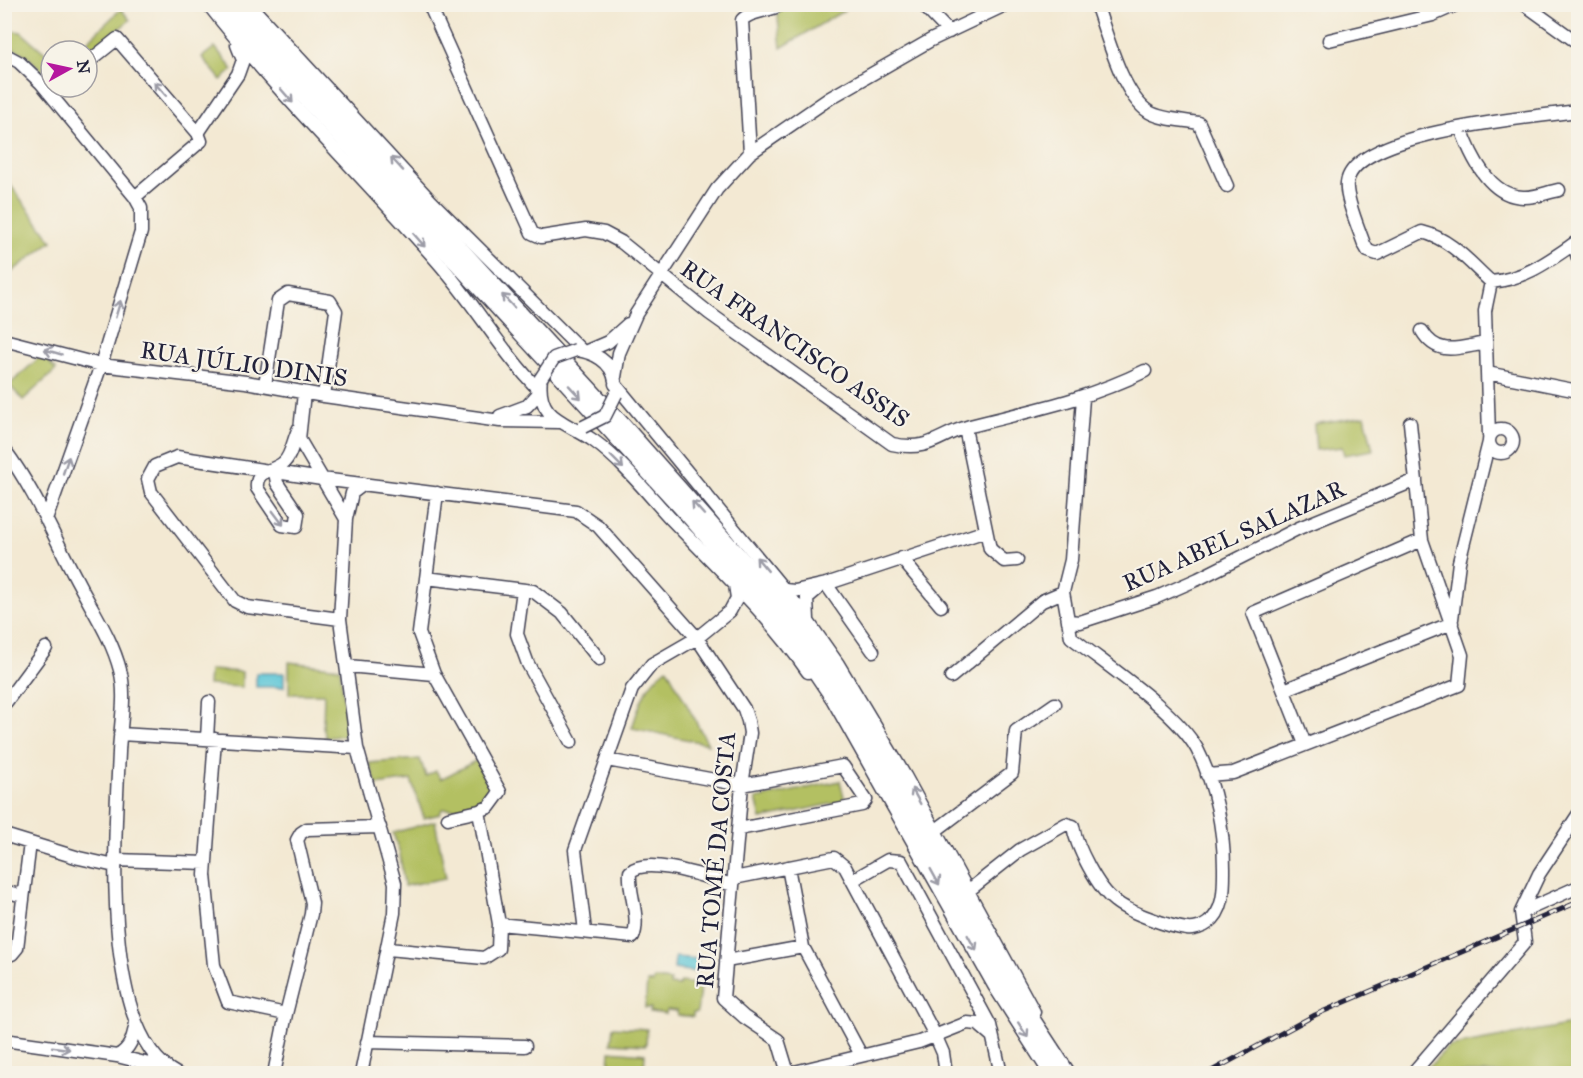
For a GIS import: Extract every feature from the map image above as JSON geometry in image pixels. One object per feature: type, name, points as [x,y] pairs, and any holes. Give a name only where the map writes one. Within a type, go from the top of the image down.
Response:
[{"type":"main road","points":[[219,4],[745,580],[801,650],[834,699],[996,986],[1052,1074]]},
{"type":"main road","points":[[235,4],[621,423],[771,592],[820,656],[854,710],[1013,990],[1068,1074]]},
{"type":"street","points":[[208,4],[231,34],[440,265],[522,373],[540,387],[549,414],[571,425],[615,460],[734,583],[758,611],[802,664],[901,817]]},
{"type":"street","name":"RUA FRANCISCO ASSIS","points":[[429,4],[532,233],[541,237],[586,230],[604,233],[621,242],[660,275],[892,444],[909,448],[923,447],[965,428],[1083,398],[1145,371]]},
{"type":"street","points":[[750,153],[742,20],[748,15],[769,11],[782,4]]},
{"type":"street","points":[[922,4],[949,32]]},
{"type":"street","points":[[571,425],[605,416],[615,385],[619,353],[636,314],[717,189],[750,153],[830,98],[949,32],[1007,4]]},
{"type":"street","points":[[1096,4],[1128,89],[1141,105],[1156,115],[1199,123],[1227,186]]},
{"type":"street","points":[[1329,40],[1433,15],[1458,4]]},
{"type":"street","points":[[1524,4],[1578,43]]},
{"type":"street","points":[[254,7],[432,202],[582,351],[606,362],[615,385],[784,590],[866,707],[1022,986],[1050,1047]]},
{"type":"street","points":[[198,133],[238,74],[243,60],[231,34]]},
{"type":"street","points":[[99,53],[117,39],[198,133],[201,141],[135,196]]},
{"type":"street","points":[[4,54],[19,62],[39,79]]},
{"type":"street","points":[[238,74],[254,69],[266,72]]},
{"type":"street","points":[[46,520],[101,365],[141,232],[141,208],[135,196],[60,99]]},
{"type":"street","points":[[1578,111],[1461,128],[1395,142],[1356,165],[1347,183],[1353,210],[1368,251],[1377,254],[1422,232],[1436,235],[1449,243],[1491,282],[1510,281],[1528,274],[1576,243],[1578,258]]},
{"type":"street","points":[[1461,128],[1471,157],[1504,191],[1524,198],[1560,190]]},
{"type":"street","points":[[1452,623],[1459,562],[1489,439],[1485,310],[1491,282]]},
{"type":"street","points":[[265,385],[278,301],[288,294],[330,301],[336,311],[324,396]]},
{"type":"street","points":[[540,387],[554,358],[582,351],[619,334],[636,314]]},
{"type":"street","points":[[1422,331],[1431,344],[1443,349],[1486,343]]},
{"type":"street","name":"RUA JÚLIO DINIS","points":[[4,340],[101,365],[265,385],[304,393],[500,421],[571,425]]},
{"type":"street","points":[[1487,373],[1578,391]]},
{"type":"street","name":"RUA JÚLIO DINIS","points":[[480,418],[515,412],[527,406],[540,387]]},
{"type":"street","points":[[304,393],[299,439],[346,519]]},
{"type":"street","points":[[968,891],[1020,850],[1066,824],[1073,826],[1081,852],[1114,901],[1188,930],[1208,924],[1222,904],[1224,863],[1222,827],[1207,775],[1196,748],[1181,729],[1071,637],[1063,592],[1071,560],[1083,398]]},
{"type":"street","points":[[1207,775],[1233,773],[1459,686],[1461,655],[1422,540],[1410,423]]},
{"type":"street","points":[[273,475],[298,514],[296,527],[282,525],[261,493],[256,481],[273,475],[284,462],[299,427]]},
{"type":"street","points":[[965,428],[990,549],[1004,561],[1017,560]]},
{"type":"street","points":[[4,449],[46,520],[107,633],[121,672],[115,863],[122,967],[136,1023],[148,1046],[174,1072]]},
{"type":"street","points":[[294,475],[304,465],[306,452]]},
{"type":"street","name":"RUA TOMÉ DA COSTA","points":[[340,619],[247,607],[235,601],[151,492],[148,479],[155,466],[177,457],[273,475],[294,475],[576,511],[598,526],[697,638],[744,709],[750,733],[742,785],[723,998],[744,1017],[778,1040],[787,1073]]},
{"type":"street","points":[[261,493],[272,492],[273,475]]},
{"type":"street","name":"RUA ABEL SALAZAR","points":[[1068,621],[1080,622],[1157,597],[1299,528],[1416,480]]},
{"type":"street","points":[[361,1074],[396,898],[395,883],[357,748],[340,619],[346,519],[352,493],[364,484]]},
{"type":"street","points":[[437,494],[419,633],[434,674],[500,792],[489,807],[448,818]]},
{"type":"street","points":[[784,590],[795,591],[826,584],[986,531]]},
{"type":"street","points":[[1305,744],[1253,613],[1422,540]]},
{"type":"street","points":[[901,558],[941,606]]},
{"type":"street","points":[[426,578],[532,591],[562,613],[599,659]]},
{"type":"street","points":[[724,617],[737,598],[734,583]]},
{"type":"street","points":[[808,622],[807,598],[812,591],[826,584]]},
{"type":"street","points":[[826,584],[873,651]]},
{"type":"street","points":[[523,590],[517,634],[528,664],[571,742]]},
{"type":"street","points":[[951,677],[1042,600],[1063,592]]},
{"type":"street","points":[[585,931],[575,850],[632,688],[652,664],[697,638],[736,609],[749,608],[758,611]]},
{"type":"street","points":[[1284,690],[1452,623]]},
{"type":"street","points":[[4,701],[6,702],[46,648]]},
{"type":"street","points":[[348,666],[434,674]]},
{"type":"street","points":[[209,702],[211,739],[206,863],[214,965],[228,1002],[286,1014]]},
{"type":"street","points":[[935,831],[1012,773],[1016,731],[1055,704]]},
{"type":"street","points":[[120,734],[357,748]]},
{"type":"street","points":[[607,760],[742,785],[843,766],[866,800],[861,805],[739,829]]},
{"type":"street","points":[[387,949],[484,958],[498,949],[499,924],[479,811]]},
{"type":"street","points":[[1412,1074],[1525,942],[1521,912],[1539,874],[1578,815]]},
{"type":"street","points":[[274,1074],[286,1014],[311,914],[312,903],[297,840],[301,832],[308,829],[380,827]]},
{"type":"street","points":[[4,835],[79,858],[115,863],[206,863]]},
{"type":"street","points":[[4,956],[12,954],[17,948],[30,843]]},
{"type":"street","points":[[499,924],[633,937],[636,929],[629,883],[630,872],[634,868],[653,864],[734,881],[834,858],[845,867],[853,880],[936,1037],[944,1053],[946,1074]]},
{"type":"street","points":[[853,880],[888,860],[901,861],[990,1025],[1001,1074]]},
{"type":"street","points":[[788,867],[803,947],[861,1055]]},
{"type":"street","points":[[1521,912],[1578,887]]},
{"type":"street","points":[[4,891],[23,896]]},
{"type":"street","points":[[726,961],[803,947]]},
{"type":"street","points":[[787,1073],[936,1037],[967,1023],[975,1013],[976,1001]]},
{"type":"street","points":[[117,1056],[126,1051],[132,1040],[136,1023]]},
{"type":"street","points":[[967,1023],[978,1024],[992,1036]]},
{"type":"street","points":[[4,1041],[117,1056],[174,1072]]},
{"type":"street","points":[[367,1042],[525,1046]]},
{"type":"green space","points":[[782,4],[842,4],[845,10],[781,48],[777,7]]},
{"type":"green space","points":[[121,9],[130,20],[99,45],[99,39],[90,39]]},
{"type":"green space","points":[[21,32],[39,48],[39,67],[26,55],[5,44],[5,33]]},
{"type":"green space","points":[[215,47],[233,70],[221,80],[202,57]]},
{"type":"green space","points":[[5,178],[52,241],[5,277]]},
{"type":"green space","points":[[42,355],[56,370],[23,400],[9,385]]},
{"type":"green space","points":[[1365,416],[1373,450],[1344,455],[1342,447],[1316,450],[1314,424]]},
{"type":"green space","points":[[289,662],[340,668],[347,730],[345,735],[326,738],[323,727],[324,694],[289,694]]},
{"type":"green space","points":[[667,668],[708,744],[632,728],[648,687]]},
{"type":"green space","points":[[209,670],[242,672],[242,687],[208,685]]},
{"type":"green space","points":[[420,759],[426,776],[436,771],[441,779],[477,760],[495,790],[488,801],[455,809],[442,809],[440,814],[424,818],[411,780],[377,785],[369,763]]},
{"type":"green space","points":[[840,781],[845,801],[761,819],[756,799]]},
{"type":"green space","points":[[435,821],[446,878],[404,886],[400,854],[393,833]]},
{"type":"green space","points":[[654,979],[670,981],[670,985],[679,986],[680,982],[696,984],[696,987],[700,988],[697,1013],[693,1013],[693,1017],[677,1015],[677,1011],[667,1010],[666,1014],[650,1012],[651,1008],[645,1008],[647,982],[653,983]]},
{"type":"green space","points":[[1578,1023],[1578,1073],[1423,1073],[1448,1047]]},
{"type":"green space","points":[[613,1027],[647,1029],[646,1045],[611,1043]]},
{"type":"green space","points":[[610,1051],[645,1054],[644,1070],[609,1067]]},
{"type":"water","points":[[256,673],[284,673],[284,687],[256,687]]},
{"type":"water","points":[[675,957],[698,959],[696,972],[674,969]]},
{"type":"railway","points":[[1206,1074],[1315,1015],[1578,902]]}]
